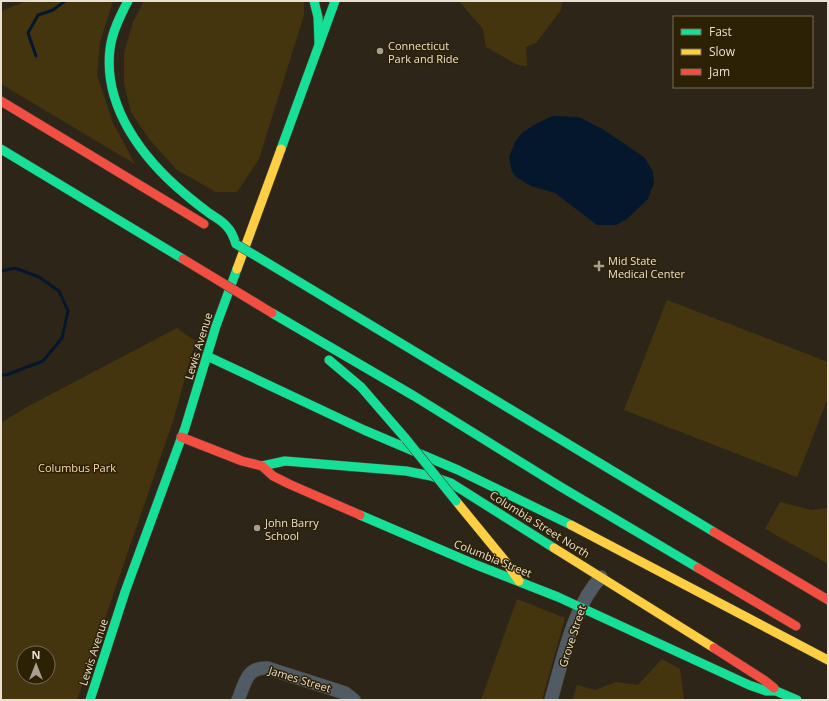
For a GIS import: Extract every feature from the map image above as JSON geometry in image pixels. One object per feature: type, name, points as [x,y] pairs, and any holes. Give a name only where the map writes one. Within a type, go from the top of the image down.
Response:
[{"type":"main road","points":[[128,1],[117,24],[110,49],[110,79],[116,104],[129,130],[153,162],[170,180],[203,208],[228,226],[236,244]]},
{"type":"main road","points":[[314,1],[318,17],[319,44]]},
{"type":"main road","name":"Lewis Avenue","points":[[90,700],[125,592],[181,437],[218,320],[336,1]]},
{"type":"main road","points":[[1,101],[209,227]]},
{"type":"main road","points":[[1,149],[276,317],[414,396],[561,487],[802,630]]},
{"type":"main road","points":[[223,236],[828,600]]},
{"type":"main road","points":[[276,317],[281,327],[292,335]]},
{"type":"main road","points":[[321,354],[347,373],[372,398],[506,562],[519,581]]},
{"type":"main road","points":[[207,356],[312,406],[448,466],[553,515],[828,660]]},
{"type":"main road","name":"Columbia Street","points":[[181,437],[242,461],[262,466],[273,476],[289,484],[474,564],[580,607],[752,687],[774,695],[797,700]]},
{"type":"main road","name":"Columbia Street North","points":[[262,466],[276,462],[291,462],[396,470],[437,477],[451,483],[466,491],[764,680],[774,695]]},
{"type":"street","name":"Grove Street","points":[[551,700],[580,607],[591,587],[601,577]]},
{"type":"street","name":"James Street","points":[[238,700],[247,678],[252,671],[259,668],[267,668],[345,693],[354,700]]},
{"type":"green space","points":[[27,1],[113,1],[100,42],[97,75],[113,123],[135,164],[1,84],[1,11]]},
{"type":"green space","points":[[144,1],[304,1],[304,15],[259,159],[237,192],[216,192],[177,170],[149,139],[131,112],[124,83],[124,53],[133,22]]},
{"type":"green space","points":[[459,1],[562,1],[561,10],[536,43],[526,47],[527,66],[518,65],[486,47],[483,29]]},
{"type":"green space","points":[[667,300],[828,362],[828,398],[797,477],[624,410]]},
{"type":"green space","name":"Columbus Park","points":[[177,328],[195,341],[174,418],[77,700],[1,700],[1,423],[25,408]]},
{"type":"green space","points":[[780,502],[811,510],[828,508],[828,564],[765,529]]},
{"type":"green space","points":[[517,599],[565,618],[542,700],[481,700]]},
{"type":"green space","points":[[662,659],[680,669],[684,700],[572,700],[577,685],[595,690],[616,682],[638,685]]},
{"type":"water","points":[[552,116],[578,117],[583,119],[604,130],[645,158],[653,172],[654,183],[648,199],[627,219],[616,225],[597,225],[555,193],[531,186],[516,177],[512,172],[509,157],[515,142],[522,133]]},
{"type":"waterway","points":[[36,56],[28,33],[38,15],[53,10],[65,1]]},
{"type":"waterway","points":[[1,271],[15,268],[39,277],[59,291],[68,311],[62,338],[43,361],[6,375],[1,375]]},
{"type":"traffic: fast","points":[[128,1],[114,30],[110,49],[109,70],[113,91],[120,111],[129,130],[155,165],[188,197],[224,223],[231,231],[236,244]]},
{"type":"traffic: fast","points":[[314,1],[318,17],[319,44]]},
{"type":"traffic: fast","points":[[281,149],[335,1]]},
{"type":"traffic: fast","points":[[1,149],[183,259]]},
{"type":"traffic: fast","points":[[236,244],[311,289]]},
{"type":"traffic: fast","points":[[90,700],[125,592],[185,428],[216,326],[237,269]]},
{"type":"traffic: fast","points":[[311,289],[714,532]]},
{"type":"traffic: fast","points":[[272,313],[414,396],[561,487],[698,568]]},
{"type":"traffic: fast","points":[[207,356],[364,430],[458,470],[571,525]]},
{"type":"traffic: fast","points":[[329,360],[361,387],[406,439]]},
{"type":"traffic: fast","points":[[406,439],[456,501]]},
{"type":"traffic: fast","points":[[262,466],[285,461],[406,471],[431,476],[451,483],[554,548]]},
{"type":"traffic: fast","points":[[360,515],[474,564],[558,597],[749,685],[766,691],[776,691],[797,700]]},
{"type":"traffic: slow","points":[[237,269],[281,149]]},
{"type":"traffic: slow","points":[[456,501],[506,562],[519,581]]},
{"type":"traffic: slow","points":[[571,525],[828,660]]},
{"type":"traffic: slow","points":[[554,548],[714,648]]},
{"type":"traffic: jam","points":[[1,101],[204,224]]},
{"type":"traffic: jam","points":[[183,259],[272,313]]},
{"type":"traffic: jam","points":[[181,437],[242,461],[262,466],[273,476],[360,515]]},
{"type":"traffic: jam","points":[[714,532],[828,600]]},
{"type":"traffic: jam","points":[[698,568],[796,626]]},
{"type":"traffic: jam","points":[[714,648],[774,688]]},
{"type":"place","name":"Connecticut Park and Ride","points":[[380,51]]},
{"type":"place","name":"Mid State Medical Center","points":[[599,266]]},
{"type":"place","name":"John Barry School","points":[[257,528]]}]
